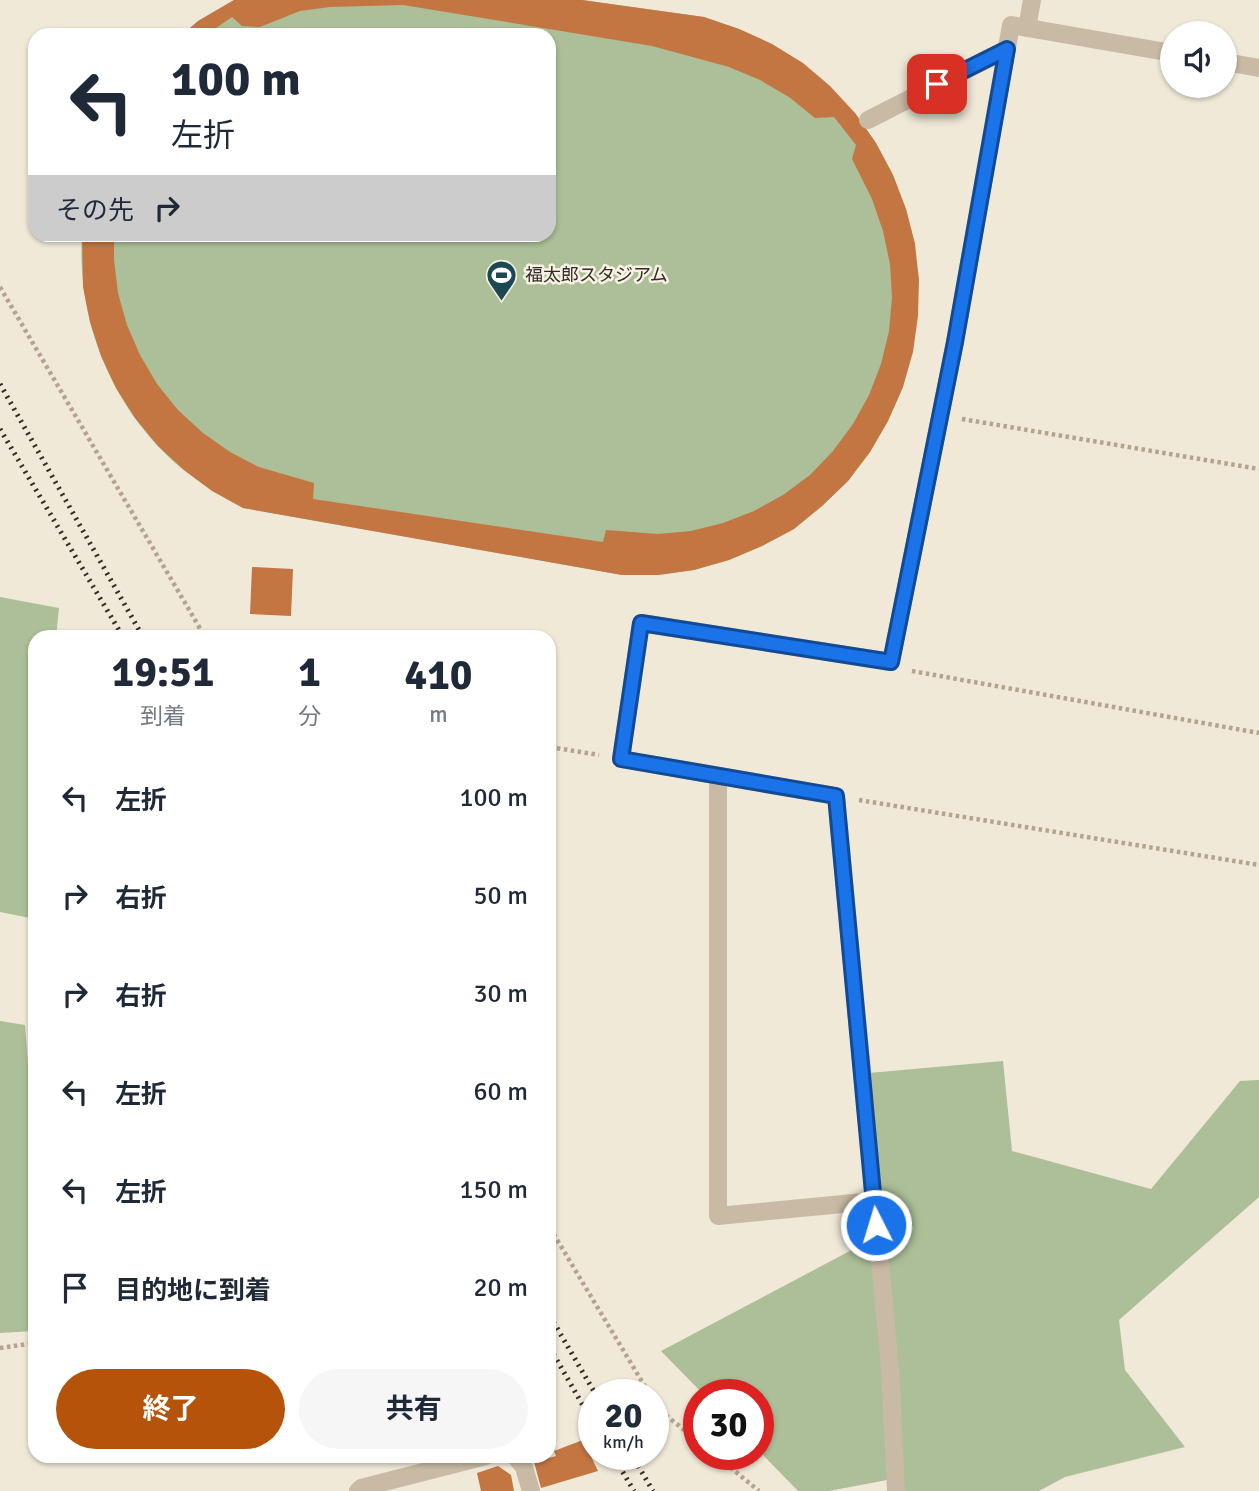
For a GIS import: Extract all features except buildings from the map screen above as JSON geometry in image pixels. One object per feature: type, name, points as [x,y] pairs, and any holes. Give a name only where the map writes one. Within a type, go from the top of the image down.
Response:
[{"type":"street","points":[[1027,28],[1031,0]]},
{"type":"street","points":[[896,1491],[890,1367],[836,796],[621,759],[641,623],[891,662],[940,415],[1011,25],[1160,51]]},
{"type":"street","points":[[868,120],[1007,49]]},
{"type":"street","points":[[1237,64],[1259,68]]},
{"type":"street","points":[[718,776],[718,1216],[874,1201]]},
{"type":"street","points":[[358,1491],[360,1488],[458,1463]]},
{"type":"street","points":[[521,1463],[531,1491]]},
{"type":"path","points":[[0,287],[201,630]]},
{"type":"path","points":[[940,415],[1259,469]]},
{"type":"path","points":[[891,662],[899,669],[1259,733]]},
{"type":"path","points":[[556,748],[621,759]]},
{"type":"path","points":[[836,796],[1259,865]]},
{"type":"path","points":[[556,1238],[640,1379]]},
{"type":"path","points":[[0,1348],[28,1344]]},
{"type":"path","points":[[669,1418],[683,1429]]},
{"type":"path","points":[[733,1470],[759,1491]]},
{"type":"green space","name":"福太郎スタジアム","points":[[234,0],[582,0],[704,17],[772,44],[855,113],[876,143],[893,175],[915,244],[903,387],[870,452],[848,481],[794,529],[729,560],[694,570],[658,575],[622,575],[243,508],[199,481],[160,448],[139,423],[120,395],[105,365],[93,334],[86,301],[82,242],[556,242],[556,28],[190,28]]},
{"type":"green space","points":[[0,597],[59,608],[57,630],[28,630],[28,918],[0,912]]},
{"type":"green space","points":[[0,1021],[25,1025],[28,1064],[28,1331],[0,1333]]},
{"type":"green space","points":[[1003,1061],[1012,1151],[1151,1189],[1240,1081],[1259,1080],[1259,1197],[1119,1320],[1125,1370],[1185,1447],[1065,1477],[1039,1491],[904,1491],[903,1477],[829,1491],[798,1491],[774,1466],[774,1379],[688,1379],[661,1351],[863,1244],[869,1073]]},
{"type":"railway","points":[[0,384],[139,630]]},
{"type":"railway","points":[[0,429],[119,630]]},
{"type":"railway","points":[[556,1326],[587,1379]]},
{"type":"railway","points":[[556,1358],[578,1397]]},
{"type":"railway","points":[[622,1470],[634,1491]]},
{"type":"railway","points":[[641,1470],[653,1491]]},
{"type":"place","name":"福太郎スタジアム","points":[[502,302]]},
{"type":"route","points":[[876,1225],[836,796],[621,759],[641,623],[891,662],[955,342],[1007,49],[937,84]]}]
